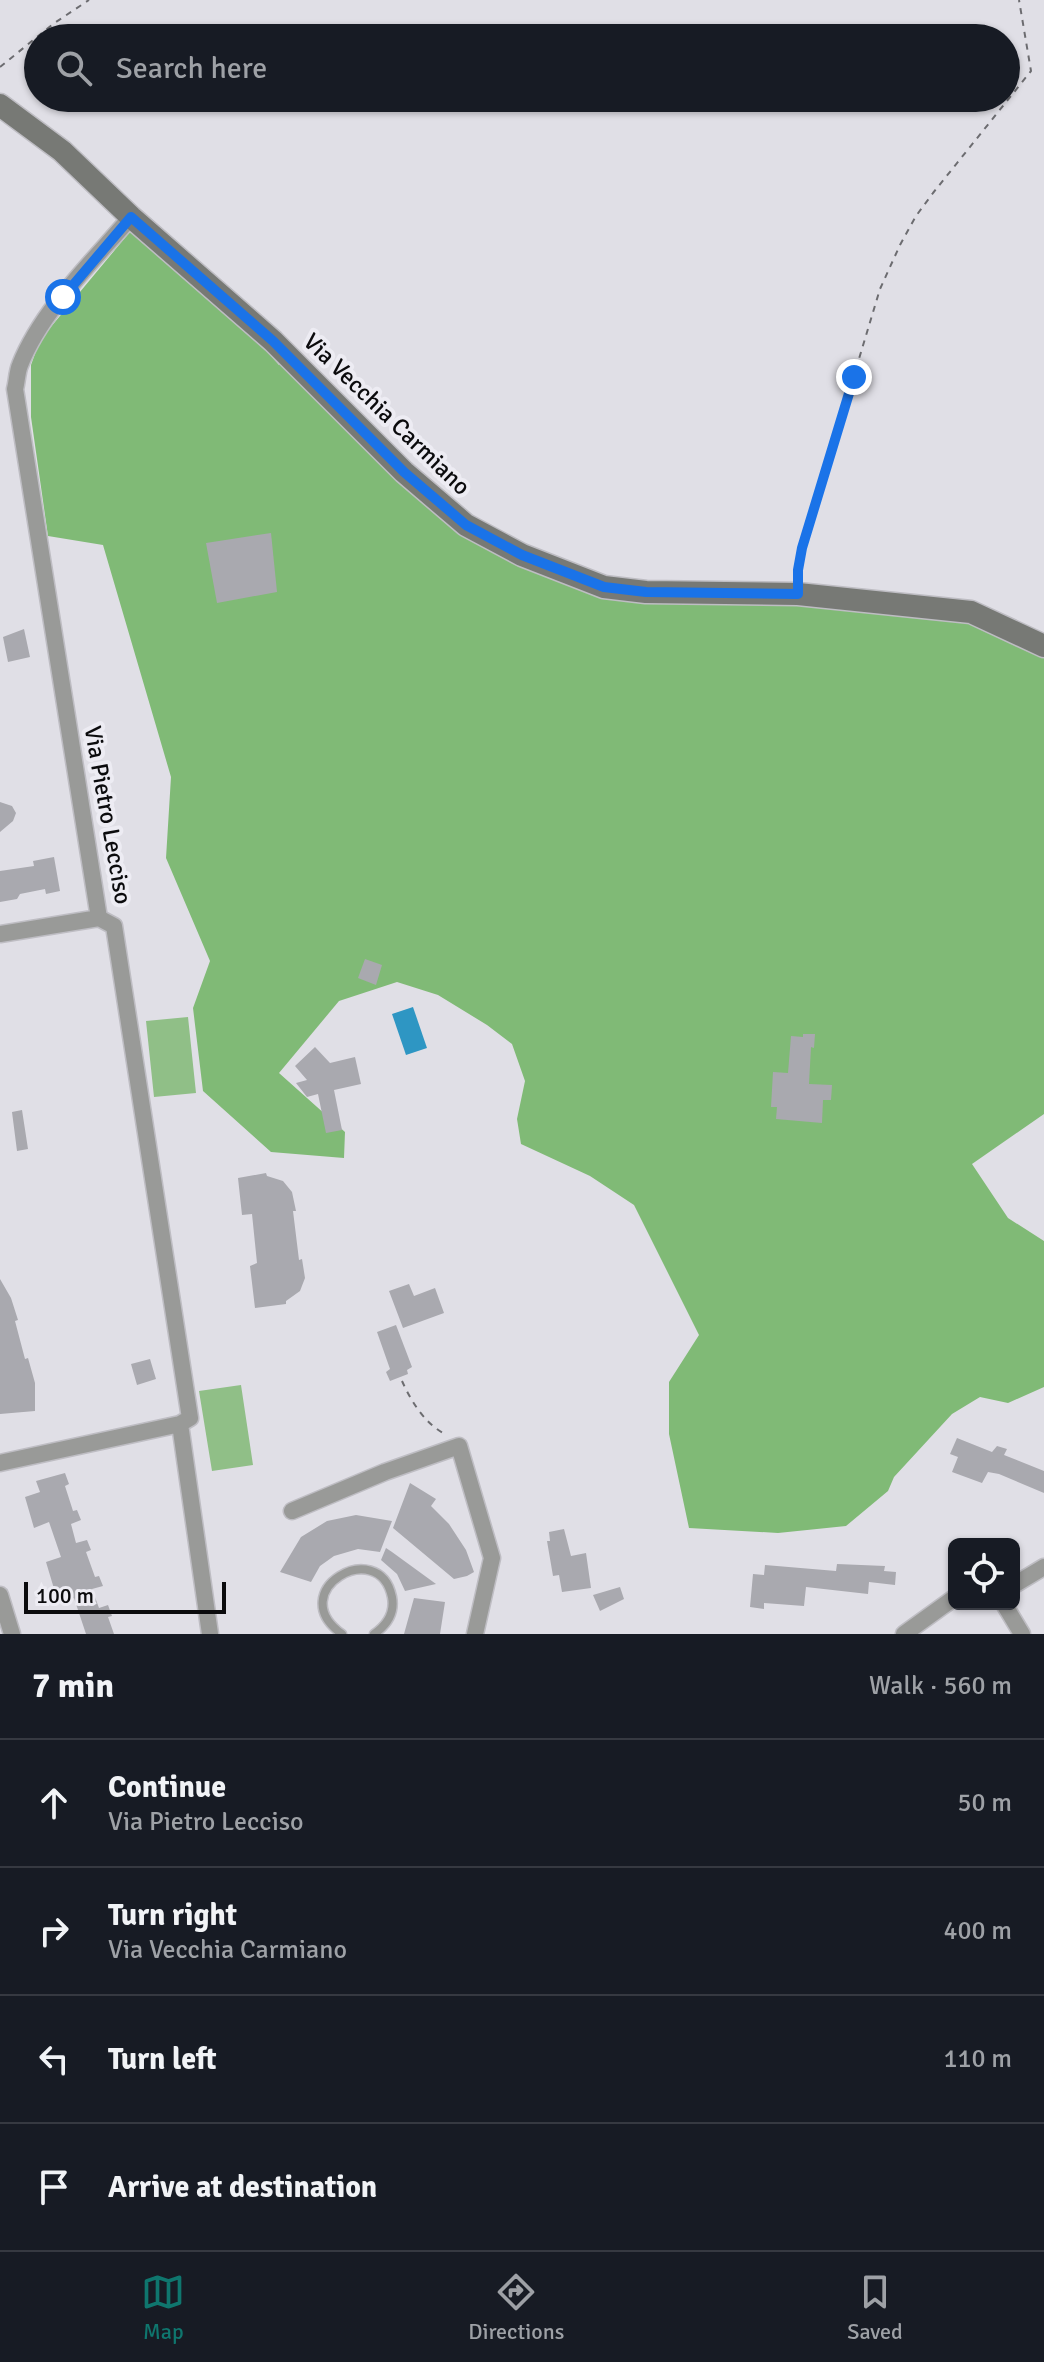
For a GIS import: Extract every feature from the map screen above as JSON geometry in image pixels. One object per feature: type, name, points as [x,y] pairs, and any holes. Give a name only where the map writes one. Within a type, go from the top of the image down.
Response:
[{"type":"street","name":"Via Vecchia Carmiano","points":[[0,105],[62,151],[131,217],[273,341],[404,472],[466,525],[522,555],[604,587],[646,592],[798,594],[971,612],[1044,646]]},
{"type":"street","name":"Via Pietro Lecciso","points":[[131,217],[63,297],[39,331],[19,366],[15,389],[99,918],[114,926],[190,1418],[180,1424],[210,1634]]},
{"type":"street","points":[[0,383],[19,366]]},
{"type":"street","points":[[0,403],[17,409]]},
{"type":"street","points":[[0,934],[99,918]]},
{"type":"street","points":[[0,1463],[180,1424]]},
{"type":"street","points":[[292,1511],[385,1472],[459,1446],[492,1558],[475,1634]]},
{"type":"street","points":[[1020,1581],[1044,1567]]},
{"type":"street","points":[[0,1595],[12,1634]]},
{"type":"street","points":[[904,1634],[948,1602]]},
{"type":"street","points":[[1008,1610],[1022,1634]]},
{"type":"lane","points":[[342,1634],[330,1630],[323,1606],[328,1585],[345,1571],[366,1570],[385,1581],[393,1603],[385,1626],[374,1634]]},
{"type":"path","points":[[53,24],[89,0]]},
{"type":"path","points":[[1019,0],[1031,71],[1020,85]]},
{"type":"path","points":[[0,67],[24,48]]},
{"type":"path","points":[[798,594],[802,548],[880,289],[916,216],[998,112]]},
{"type":"path","points":[[402,1381],[410,1401],[449,1437]]},
{"type":"green space","points":[[145,232],[279,365],[289,361],[478,540],[673,595],[969,616],[1044,650],[1044,1114],[972,1164],[1008,1218],[1044,1241],[1044,1387],[1008,1403],[980,1397],[952,1414],[894,1477],[888,1491],[846,1526],[778,1533],[689,1528],[669,1434],[669,1382],[699,1335],[634,1205],[590,1176],[521,1144],[517,1119],[525,1081],[512,1044],[487,1025],[438,995],[397,982],[339,1001],[279,1073],[345,1132],[344,1158],[271,1152],[203,1091],[193,1008],[210,961],[166,858],[171,777],[103,545],[48,536],[31,417],[31,365],[40,340],[129,233]]},
{"type":"green space","points":[[188,1017],[196,1093],[154,1097],[146,1021]]},
{"type":"green space","points":[[241,1385],[253,1465],[212,1471],[199,1391]]},
{"type":"water","points":[[413,1007],[427,1048],[406,1055],[392,1014]]},
{"type":"building","points":[[271,533],[277,592],[217,603],[206,543]]},
{"type":"building","points":[[24,629],[30,657],[8,662],[3,637]]},
{"type":"building","points":[[0,802],[12,806],[16,813],[13,821],[0,832]]},
{"type":"building","points":[[54,857],[60,891],[46,894],[45,889],[0,902],[0,871],[34,866],[33,861]]},
{"type":"building","points":[[365,959],[382,965],[376,985],[358,978]]},
{"type":"building","points":[[803,1034],[815,1034],[814,1048],[811,1047],[809,1084],[832,1085],[831,1100],[823,1100],[822,1123],[776,1119],[777,1107],[771,1107],[773,1072],[788,1073],[791,1036],[803,1037]]},
{"type":"building","points":[[315,1047],[330,1063],[355,1057],[361,1084],[334,1090],[342,1130],[326,1133],[318,1094],[307,1097],[296,1083],[307,1080],[295,1066]]},
{"type":"building","points":[[22,1110],[28,1149],[17,1151],[12,1112]]},
{"type":"building","points":[[266,1173],[283,1181],[292,1192],[299,1260],[302,1259],[305,1278],[300,1291],[286,1304],[255,1308],[250,1266],[257,1263],[252,1214],[242,1215],[238,1178]]},
{"type":"building","points":[[0,1279],[11,1298],[25,1359],[28,1358],[35,1383],[35,1411],[0,1414]]},
{"type":"building","points":[[409,1284],[414,1296],[435,1288],[444,1313],[403,1328],[389,1291]]},
{"type":"building","points":[[396,1325],[412,1367],[407,1370],[408,1374],[390,1381],[386,1372],[390,1369],[377,1332]]},
{"type":"building","points":[[150,1359],[156,1379],[137,1385],[131,1364]]},
{"type":"building","points":[[957,1438],[992,1452],[997,1446],[1007,1449],[1004,1455],[1044,1471],[1044,1493],[999,1474],[988,1472],[982,1483],[952,1472],[958,1457],[950,1454]]},
{"type":"building","points":[[65,1473],[69,1484],[65,1486],[73,1511],[77,1510],[81,1520],[71,1524],[76,1543],[87,1540],[91,1550],[86,1552],[95,1577],[99,1576],[103,1586],[92,1589],[99,1608],[108,1605],[112,1616],[108,1617],[114,1634],[86,1634],[74,1598],[64,1602],[60,1591],[55,1592],[46,1562],[61,1557],[49,1522],[34,1528],[25,1497],[40,1492],[36,1481]]},
{"type":"building","points":[[410,1483],[436,1499],[431,1506],[449,1524],[466,1550],[474,1572],[454,1579],[393,1528]]},
{"type":"building","points":[[356,1515],[392,1521],[380,1552],[358,1549],[334,1556],[320,1566],[311,1582],[280,1572],[301,1537],[327,1521]]},
{"type":"building","points":[[564,1529],[571,1556],[586,1553],[591,1588],[562,1592],[559,1575],[553,1576],[547,1541],[550,1541],[549,1532]]},
{"type":"building","points":[[386,1548],[436,1584],[405,1591],[397,1574],[381,1560]]},
{"type":"building","points":[[837,1564],[885,1566],[884,1571],[896,1572],[895,1585],[869,1582],[868,1594],[806,1587],[804,1606],[764,1603],[764,1609],[750,1607],[753,1574],[764,1575],[765,1565],[836,1571]]},
{"type":"building","points":[[620,1587],[624,1599],[600,1611],[593,1595]]},
{"type":"building","points":[[414,1598],[445,1602],[440,1634],[404,1634]]},
{"type":"route","points":[[63,297],[131,217],[273,341],[404,472],[466,525],[522,555],[604,587],[646,592],[798,594],[802,548],[854,377]]}]
